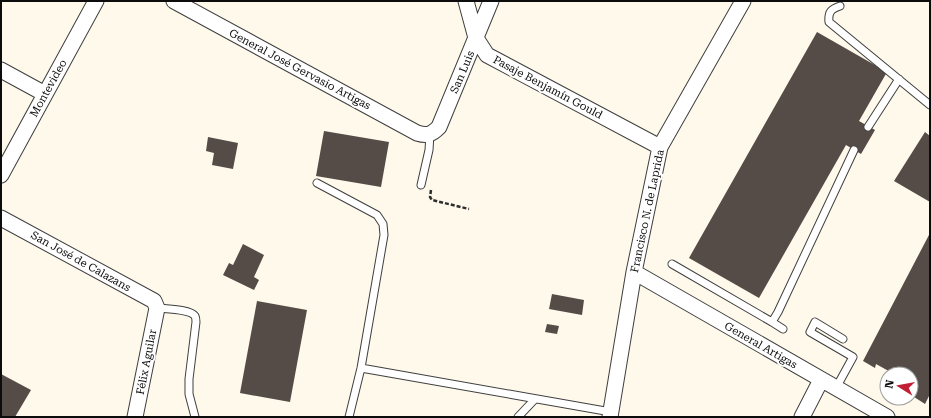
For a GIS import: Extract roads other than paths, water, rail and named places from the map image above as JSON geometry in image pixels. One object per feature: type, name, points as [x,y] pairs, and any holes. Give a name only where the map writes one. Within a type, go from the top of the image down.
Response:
[{"type":"street","name":"Montevideo","points":[[1,175],[96,1]]},
{"type":"street","name":"General José Gervasio Artigas","points":[[174,1],[417,133],[428,135]]},
{"type":"street","name":"Pasaje Benjamín Gould","points":[[466,1],[476,38],[487,55],[660,147]]},
{"type":"street","name":"San Luis","points":[[428,135],[432,134],[439,127],[491,1]]},
{"type":"street","name":"Francisco N. de Laprida","points":[[611,414],[634,272],[660,147],[743,1]]},
{"type":"street","points":[[1,70],[45,94]]},
{"type":"street","name":"San José de Calazans","points":[[1,218],[154,301],[157,308]]},
{"type":"street","name":"General Artigas","points":[[634,272],[887,417]]},
{"type":"street","name":"Félix Aguilar","points":[[135,417],[157,308]]},
{"type":"street","points":[[802,417],[821,380]]},
{"type":"lane","points":[[840,6],[832,9],[828,14],[829,22],[930,105]]},
{"type":"lane","points":[[868,126],[899,79]]},
{"type":"lane","points":[[421,185],[429,150],[428,135]]},
{"type":"lane","points":[[772,322],[854,150]]},
{"type":"lane","points":[[317,183],[377,215],[383,224],[384,235],[360,368],[349,417]]},
{"type":"lane","points":[[672,264],[783,329]]},
{"type":"lane","points":[[157,308],[191,312],[195,316],[196,322],[189,379],[189,394],[195,417]]},
{"type":"lane","points":[[836,388],[853,357],[810,332],[815,322],[843,339]]},
{"type":"lane","points":[[360,368],[611,414]]},
{"type":"lane","points":[[518,417],[535,399]]}]
